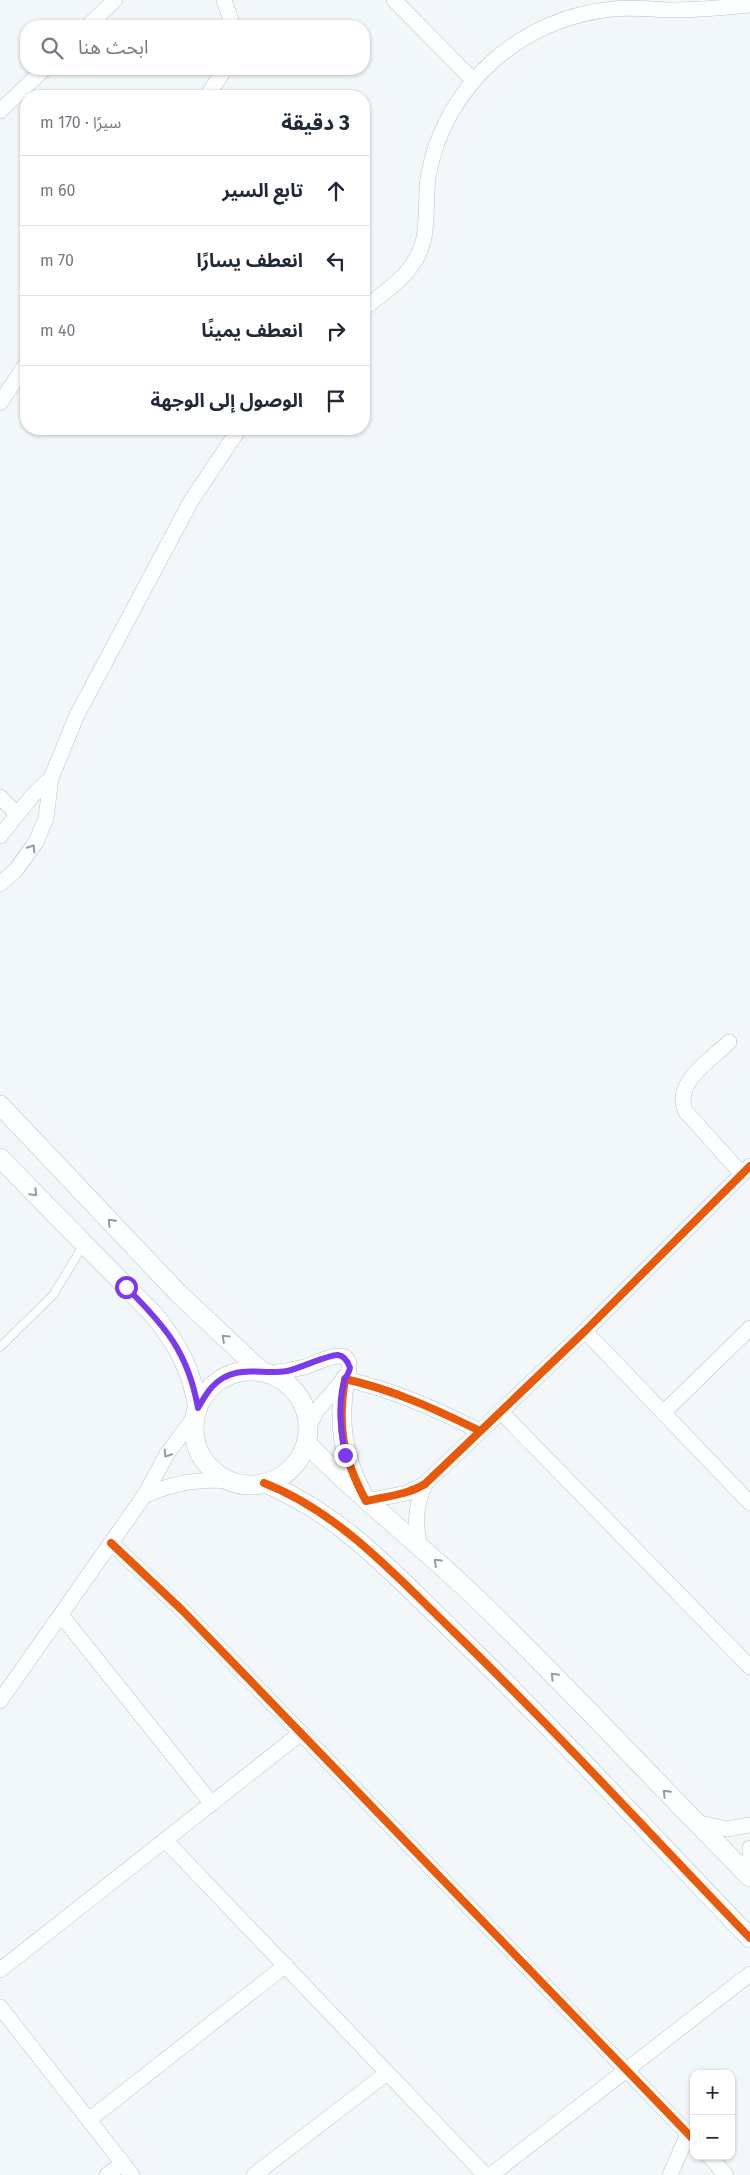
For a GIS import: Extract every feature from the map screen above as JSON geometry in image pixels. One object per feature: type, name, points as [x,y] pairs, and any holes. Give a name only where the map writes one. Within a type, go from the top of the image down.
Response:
[{"type":"street","points":[[94,20],[115,0]]},
{"type":"street","points":[[224,0],[231,20]]},
{"type":"street","points":[[394,0],[473,80]]},
{"type":"street","points":[[370,303],[403,278],[418,256],[425,231],[428,177],[435,150],[447,120],[473,80],[517,43],[569,17],[614,9],[691,9],[750,5]]},
{"type":"street","points":[[22,90],[38,75]]},
{"type":"street","points":[[211,90],[221,75]]},
{"type":"street","points":[[0,111],[20,92]]},
{"type":"street","points":[[0,403],[20,373]]},
{"type":"street","points":[[0,884],[22,862],[42,830],[49,804],[51,778],[80,708],[206,475],[235,435]]},
{"type":"street","points":[[0,836],[17,814],[51,778]]},
{"type":"street","points":[[0,797],[17,814]]},
{"type":"street","points":[[366,1501],[407,1493],[425,1484],[585,1331],[746,1170],[686,1112],[682,1099],[688,1081],[729,1042]]},
{"type":"street","points":[[0,1105],[178,1293],[265,1372],[284,1381],[294,1390],[304,1407],[307,1435],[366,1501],[420,1546],[518,1640],[693,1821],[750,1877]]},
{"type":"street","points":[[0,1158],[154,1315],[170,1335],[193,1380],[197,1412],[195,1436],[201,1455],[214,1470],[230,1481]]},
{"type":"street","points":[[585,1331],[750,1503]]},
{"type":"street","points":[[664,1413],[747,1336]]},
{"type":"street","points":[[0,1701],[144,1496],[167,1454],[197,1412],[208,1391],[223,1378],[241,1372],[265,1372],[304,1367],[336,1355],[346,1359],[350,1368],[345,1379],[341,1404],[341,1430],[345,1455],[366,1501]]},
{"type":"street","points":[[345,1379],[399,1393],[480,1431]]},
{"type":"street","points":[[144,1496],[177,1484],[213,1479],[247,1485],[264,1483],[278,1478],[290,1469],[300,1457],[318,1409],[345,1379]]},
{"type":"street","points":[[501,1412],[750,1667]]},
{"type":"street","points":[[264,1483],[285,1492],[325,1515],[406,1586],[511,1689],[750,1938]]},
{"type":"street","points":[[420,1546],[416,1530],[416,1514],[425,1484]]},
{"type":"street","points":[[111,1543],[182,1610],[690,2136]]},
{"type":"street","points":[[61,1615],[212,1804]]},
{"type":"street","points":[[0,1970],[301,1733]]},
{"type":"street","points":[[693,1821],[727,1829],[750,1825]]},
{"type":"street","points":[[165,1840],[485,2175]]},
{"type":"street","points":[[750,1848],[750,1877]]},
{"type":"street","points":[[90,2119],[286,1965]]},
{"type":"street","points":[[491,2175],[750,1974]]},
{"type":"street","points":[[0,2008],[90,2119],[132,2175]]},
{"type":"street","points":[[254,2175],[387,2072]]},
{"type":"street","points":[[670,2175],[690,2139]]},
{"type":"street","points":[[713,2160],[726,2175]]},
{"type":"street","points":[[107,2175],[123,2163]]},
{"type":"lane","points":[[0,1347],[53,1295],[84,1244]]},
{"type":"cycle path","points":[[480,1431],[414,1401],[363,1383],[345,1379],[342,1413],[344,1442],[352,1471],[366,1501],[418,1488],[425,1484],[585,1331],[750,1166]]},
{"type":"cycle path","points":[[264,1483],[291,1495],[342,1528],[388,1568],[529,1706],[750,1938]]},
{"type":"cycle path","points":[[111,1543],[182,1610],[690,2136]]},
{"type":"route","points":[[126,1287],[154,1315],[170,1335],[183,1357],[193,1380],[198,1408],[208,1391],[223,1378],[241,1372],[261,1371],[269,1373],[286,1371],[304,1367],[331,1355],[342,1356],[346,1359],[350,1368],[345,1379],[341,1404],[341,1430],[345,1455]]}]
